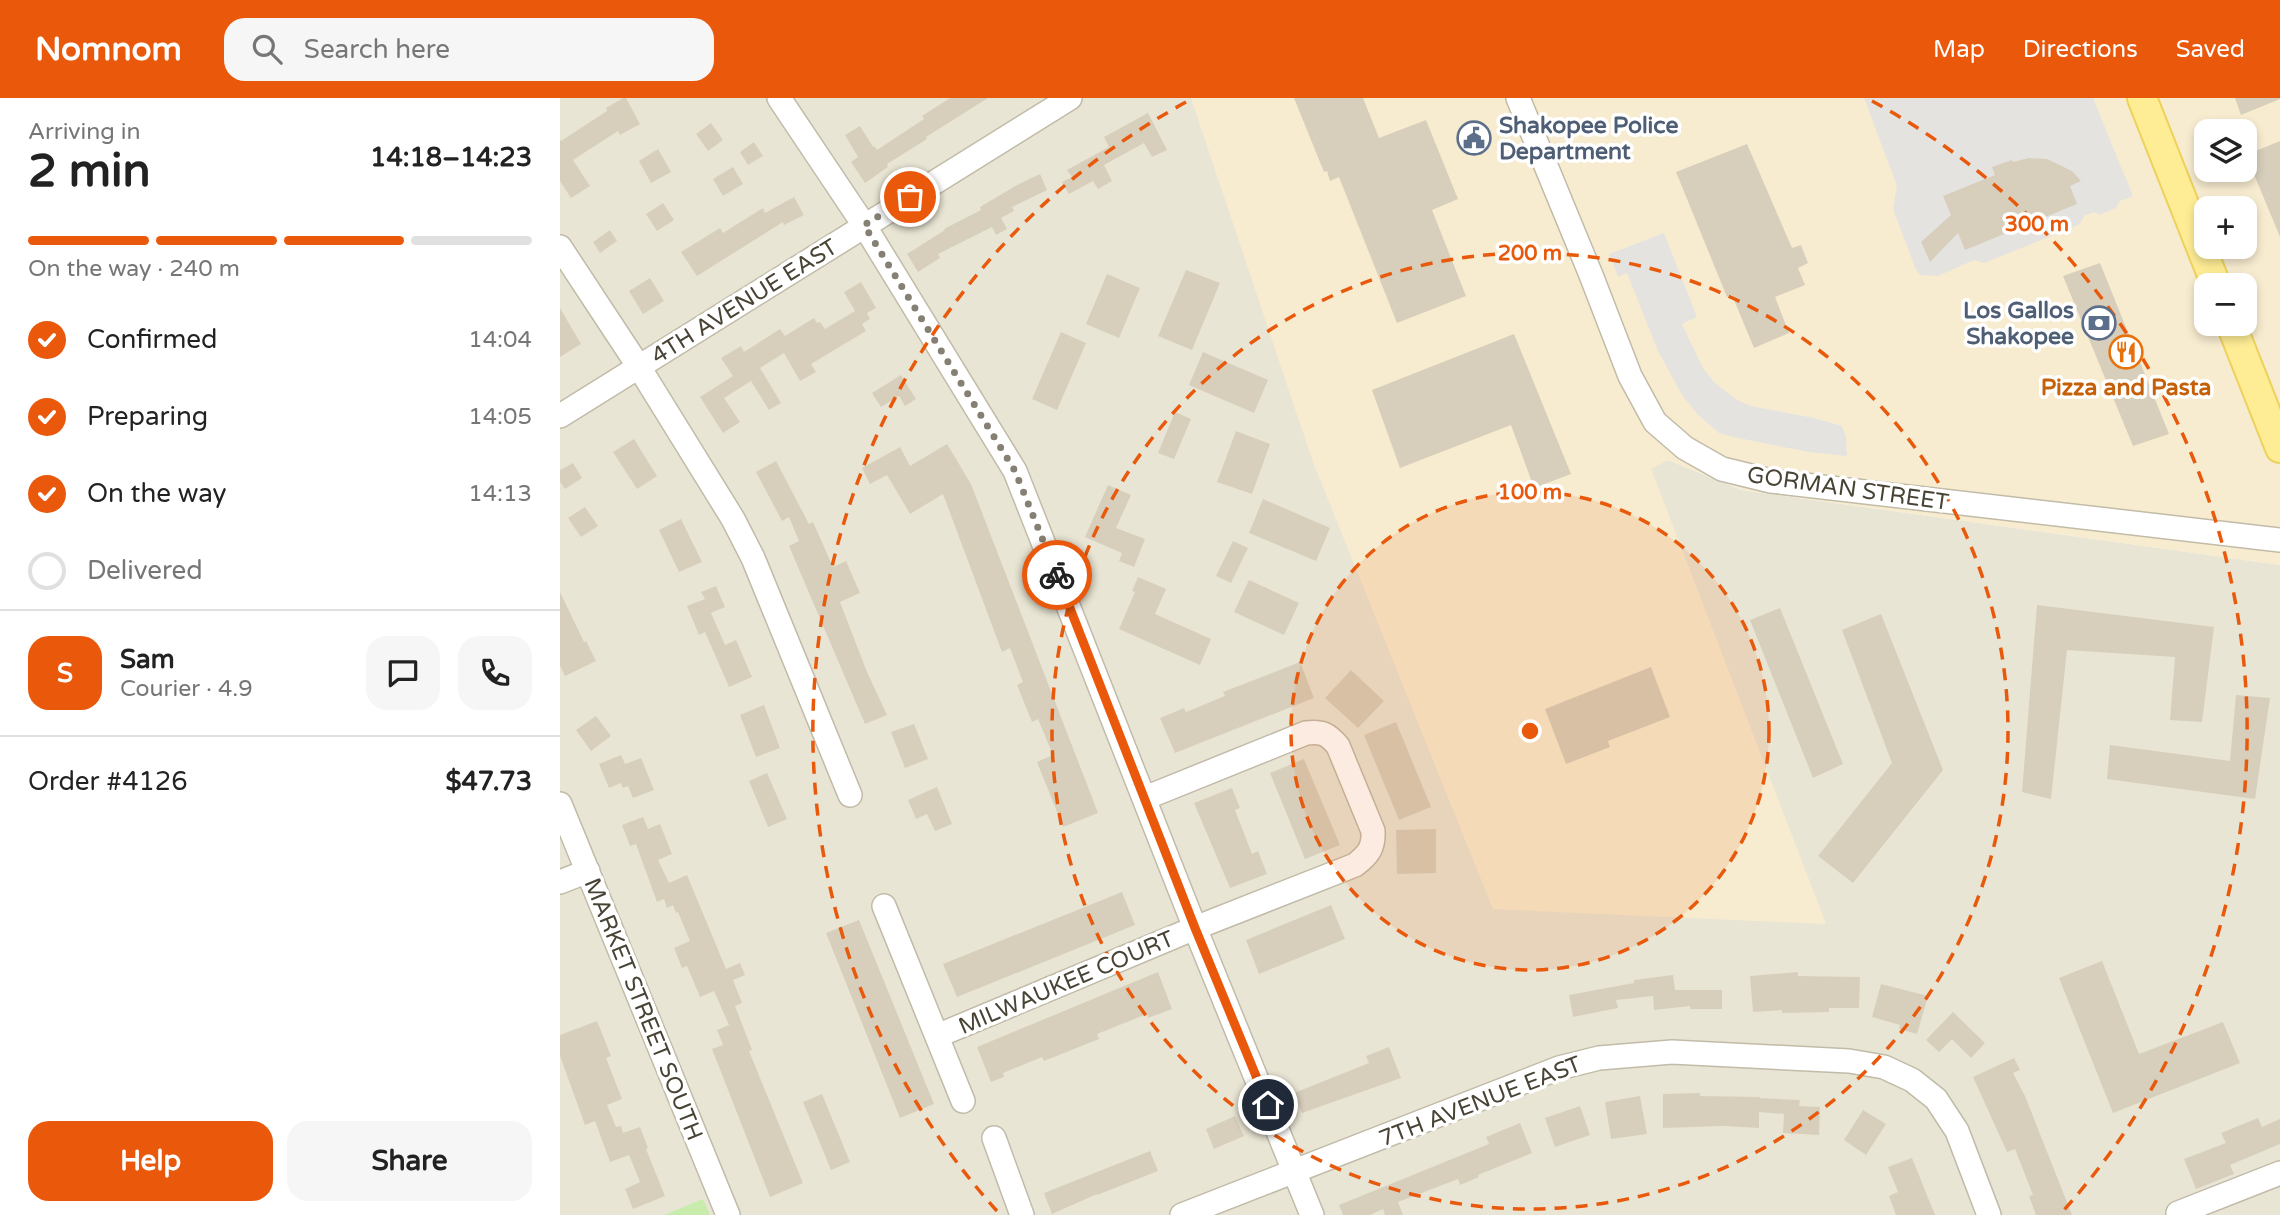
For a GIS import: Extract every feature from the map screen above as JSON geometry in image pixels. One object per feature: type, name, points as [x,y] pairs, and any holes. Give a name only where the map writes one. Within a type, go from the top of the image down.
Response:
[{"type":"main road","points":[[2142,98],[2211,273]]},
{"type":"main road","points":[[2236,336],[2280,448]]},
{"type":"street","points":[[779,98],[864,225],[1015,471],[1195,928],[1312,1215]]},
{"type":"street","name":"4TH AVENUE EAST","points":[[560,416],[1070,98]]},
{"type":"street","name":"GORMAN STREET","points":[[1518,98],[1630,376],[1655,422],[1685,448],[1722,469],[1771,481],[2280,540]]},
{"type":"street","points":[[560,247],[639,367],[733,519],[752,558],[850,795]]},
{"type":"street","name":"MILWAUKEE COURT","points":[[937,1036],[1195,928],[1355,865],[1368,856],[1374,843],[1373,831],[1338,746],[1330,736],[1320,731],[1306,733],[1145,798]]},
{"type":"street","name":"MARKET STREET SOUTH","points":[[560,804],[728,1215]]},
{"type":"street","points":[[560,882],[588,871]]},
{"type":"street","name":"MILWAUKEE COURT","points":[[884,906],[963,1101]]},
{"type":"street","name":"7TH AVENUE EAST","points":[[1182,1215],[1559,1068],[1599,1058],[1672,1052],[1849,1060],[1884,1067],[1913,1080],[1936,1099],[1956,1131],[1989,1215]]},
{"type":"street","points":[[993,1138],[1022,1215]]},
{"type":"street","points":[[2178,1213],[2280,1173]]},
{"type":"shaded area","points":[[560,98],[1191,98],[1651,468],[1668,460],[1741,490],[2280,565],[2280,1215],[560,1215]]},
{"type":"shaded area","points":[[1191,98],[2280,98],[2280,565],[1743,490],[1668,460],[1651,469],[1826,924],[1493,909],[1313,462]]},
{"type":"shaded area","points":[[1864,98],[2093,98],[2133,196],[2120,201],[2116,208],[2099,215],[2094,212],[2084,216],[2080,224],[1984,263],[1974,260],[1938,276],[1920,275],[1893,209],[1897,186]]},
{"type":"shaded area","points":[[1664,233],[1697,317],[1682,324],[1703,368],[1714,382],[1737,400],[1751,406],[1842,426],[1846,437],[1847,456],[1809,452],[1733,437],[1719,433],[1698,415],[1682,395],[1658,351],[1627,273],[1618,277],[1609,254]]},
{"type":"green space","points":[[703,1199],[710,1215],[664,1215]]},
{"type":"building","points":[[626,98],[640,124],[620,135],[618,131],[573,160],[590,186],[571,198],[560,181],[560,139],[561,141]]},
{"type":"building","points":[[950,98],[988,98],[926,137],[927,139],[887,164],[888,167],[865,183],[851,162],[858,157],[845,135],[860,126],[877,150]]},
{"type":"building","points":[[1294,98],[1363,98],[1379,138],[1426,120],[1458,199],[1432,210],[1466,296],[1397,323],[1339,177],[1330,181],[1327,171],[1324,172]]},
{"type":"building","points":[[2235,98],[2280,98],[2280,99],[2241,115]]},
{"type":"building","points":[[1148,113],[1167,150],[1152,157],[1144,143],[1104,165],[1112,181],[1098,189],[1093,181],[1069,194],[1062,182],[1072,177],[1067,170],[1109,147],[1104,137]]},
{"type":"building","points":[[711,123],[723,140],[708,151],[696,134]]},
{"type":"building","points":[[2280,141],[2280,237],[2257,182],[2257,150]]},
{"type":"building","points":[[754,142],[763,156],[748,165],[740,152]]},
{"type":"building","name":"Shakopee Police Department","points":[[1747,144],[1792,248],[1801,245],[1808,263],[1798,268],[1805,285],[1775,297],[1789,333],[1754,348],[1732,295],[1727,297],[1676,172]]},
{"type":"building","points":[[658,149],[671,172],[651,183],[639,161]]},
{"type":"building","points":[[2029,158],[2047,159],[2072,171],[2081,181],[2070,186],[2077,204],[1965,250],[1958,233],[1930,262],[1921,242],[1951,215],[1943,196],[1995,175],[1992,167]]},
{"type":"building","points":[[733,167],[743,184],[723,196],[713,179]]},
{"type":"building","points":[[1040,174],[1047,190],[1012,207],[1014,211],[1001,218],[1007,229],[996,235],[992,227],[938,254],[940,258],[918,272],[907,254],[944,229],[981,210],[980,207]]},
{"type":"building","points":[[794,197],[804,215],[784,225],[783,222],[697,276],[681,252],[720,228],[723,233],[763,208],[765,213]]},
{"type":"building","points":[[663,203],[674,220],[657,231],[646,214]]},
{"type":"building","points":[[610,230],[617,241],[600,253],[593,242]]},
{"type":"building","points":[[2100,263],[2169,434],[2133,446],[2063,276]]},
{"type":"building","points":[[1186,270],[1220,283],[1192,350],[1158,336]]},
{"type":"building","points":[[1107,274],[1140,288],[1119,338],[1086,324]]},
{"type":"building","points":[[650,278],[664,301],[643,314],[629,291]]},
{"type":"building","points":[[861,282],[876,308],[867,313],[870,319],[862,324],[866,331],[811,364],[816,372],[800,381],[784,353],[760,368],[781,403],[769,410],[751,381],[724,398],[740,422],[723,433],[700,397],[733,376],[721,358],[741,346],[744,352],[780,329],[785,336],[814,318],[825,329],[855,311],[844,292]]},
{"type":"building","points":[[560,308],[581,344],[560,357]]},
{"type":"building","points":[[1061,332],[1086,343],[1057,410],[1032,399]]},
{"type":"building","points":[[1514,334],[1571,474],[1534,488],[1511,425],[1400,468],[1372,390]]},
{"type":"building","points":[[1203,352],[1268,380],[1254,413],[1189,385]]},
{"type":"building","points":[[901,375],[916,399],[905,406],[899,396],[881,407],[872,393]]},
{"type":"building","points":[[1175,412],[1191,419],[1174,459],[1158,453]]},
{"type":"building","points":[[1236,431],[1270,444],[1252,494],[1217,482]]},
{"type":"building","points":[[634,439],[657,476],[637,489],[613,452]]},
{"type":"building","points":[[947,444],[971,484],[1098,813],[1063,827],[1037,762],[1053,755],[1038,719],[1032,722],[1017,685],[1023,682],[1010,648],[1002,652],[943,494],[910,514],[887,475],[870,484],[862,468],[900,447],[910,466]]},
{"type":"building","points":[[776,461],[809,524],[813,522],[833,567],[846,561],[860,593],[840,602],[887,715],[865,724],[789,546],[799,541],[789,517],[782,521],[756,472]]},
{"type":"building","points":[[573,463],[582,478],[565,489],[560,482],[560,470]]},
{"type":"building","points":[[1108,485],[1131,495],[1116,528],[1145,539],[1134,567],[1119,561],[1122,553],[1085,537]]},
{"type":"building","points":[[1263,499],[1330,528],[1316,561],[1249,533]]},
{"type":"building","points":[[585,507],[598,526],[581,537],[568,518]]},
{"type":"building","points":[[681,519],[702,562],[679,572],[659,530]]},
{"type":"building","points":[[1233,541],[1248,548],[1231,583],[1216,576]]},
{"type":"building","points":[[1138,577],[1166,589],[1155,614],[1211,639],[1200,665],[1119,629],[1135,592],[1132,591]]},
{"type":"building","points":[[1249,580],[1299,603],[1284,635],[1234,612]]},
{"type":"building","points":[[716,586],[725,607],[711,613],[725,645],[736,640],[752,677],[729,687],[705,632],[699,635],[687,606],[705,599],[701,592]]},
{"type":"building","points":[[560,592],[596,661],[565,676],[560,666]]},
{"type":"building","points":[[2037,605],[2214,627],[2202,722],[2170,720],[2175,657],[2067,650],[2051,799],[2022,792]]},
{"type":"building","points":[[1780,608],[1843,764],[1813,778],[1750,620]]},
{"type":"building","points":[[1881,614],[1943,770],[1853,883],[1818,856],[1892,763],[1842,630]]},
{"type":"building","points":[[1300,662],[1314,698],[1175,753],[1160,718],[1184,708],[1186,712],[1225,696],[1223,692]]},
{"type":"building","points":[[1651,667],[1670,717],[1608,741],[1610,747],[1566,764],[1545,709]]},
{"type":"building","points":[[1351,670],[1384,701],[1358,728],[1325,698]]},
{"type":"building","points":[[2236,695],[2270,698],[2255,799],[2107,779],[2110,745],[2230,761]]},
{"type":"building","points":[[764,705],[780,748],[756,757],[740,715]]},
{"type":"building","points":[[596,716],[611,736],[591,751],[576,730]]},
{"type":"building","points":[[1396,722],[1431,807],[1399,820],[1364,735]]},
{"type":"building","points":[[914,724],[928,759],[905,768],[891,732]]},
{"type":"building","points":[[621,755],[625,764],[641,758],[654,790],[633,798],[628,786],[623,788],[621,783],[609,788],[599,764]]},
{"type":"building","points":[[1304,759],[1340,845],[1305,859],[1270,773]]},
{"type":"building","points":[[767,773],[787,819],[768,827],[749,781]]},
{"type":"building","points":[[937,787],[952,824],[935,831],[927,814],[916,819],[908,800]]},
{"type":"building","points":[[1232,788],[1240,808],[1235,810],[1252,854],[1258,851],[1267,874],[1230,888],[1194,803]]},
{"type":"building","points":[[643,817],[648,829],[660,824],[672,854],[658,860],[669,883],[687,875],[726,969],[740,963],[745,975],[733,980],[742,1003],[735,1006],[752,1050],[749,1051],[803,1183],[770,1197],[712,1049],[723,1045],[717,1030],[729,1025],[714,991],[700,997],[687,966],[682,968],[674,948],[690,941],[678,912],[676,913],[673,905],[667,908],[664,899],[657,902],[636,844],[630,846],[622,825]]},
{"type":"building","points":[[1436,829],[1436,873],[1397,874],[1396,830]]},
{"type":"building","points":[[1122,892],[1135,925],[957,997],[943,964]]},
{"type":"building","points":[[1331,905],[1345,939],[1259,974],[1246,940]]},
{"type":"building","points":[[859,920],[934,1104],[900,1118],[826,933]]},
{"type":"building","points":[[2102,961],[2139,1054],[2223,1022],[2240,1063],[2113,1113],[2059,978]]},
{"type":"building","points":[[1158,972],[1172,1009],[1148,1018],[1147,1014],[1097,1034],[1099,1039],[1044,1061],[1042,1057],[1003,1073],[1004,1077],[991,1082],[977,1047]]},
{"type":"building","points":[[1798,972],[1798,976],[1860,977],[1859,1008],[1829,1008],[1829,1012],[1753,1012],[1750,976]]},
{"type":"building","points":[[1673,975],[1675,990],[1722,990],[1722,1009],[1690,1009],[1690,1006],[1654,1010],[1653,996],[1616,1000],[1618,1008],[1573,1017],[1569,995],[1634,983],[1634,980]]},
{"type":"building","points":[[1881,984],[1928,996],[1917,1034],[1899,1029],[1900,1025],[1872,1017]]},
{"type":"building","points":[[1953,1012],[1985,1043],[1971,1058],[1952,1039],[1939,1052],[1926,1040]]},
{"type":"building","points":[[597,1021],[611,1056],[606,1058],[622,1099],[607,1105],[616,1127],[621,1126],[623,1133],[640,1127],[665,1196],[633,1209],[625,1189],[640,1182],[629,1155],[610,1162],[595,1121],[585,1125],[560,1056],[560,1035]]},
{"type":"building","points":[[1389,1047],[1401,1078],[1302,1113],[1294,1093],[1369,1063],[1366,1056]]},
{"type":"building","points":[[2014,1058],[2020,1070],[2013,1073],[2025,1096],[2072,1215],[2036,1215],[2029,1196],[2033,1195],[2015,1149],[2007,1152],[1973,1077]]},
{"type":"building","points":[[1700,1093],[1700,1096],[1800,1100],[1799,1106],[1820,1107],[1819,1135],[1783,1133],[1784,1114],[1759,1112],[1759,1128],[1663,1128],[1663,1094]]},
{"type":"building","points":[[822,1094],[850,1162],[831,1170],[803,1102]]},
{"type":"building","points":[[1640,1096],[1647,1134],[1611,1139],[1605,1102]]},
{"type":"building","points":[[1580,1106],[1590,1135],[1555,1147],[1545,1118]]},
{"type":"building","points":[[1863,1110],[1886,1124],[1866,1155],[1844,1140]]},
{"type":"building","points":[[1235,1116],[1244,1136],[1214,1149],[1206,1129]]},
{"type":"building","points":[[2258,1118],[2262,1127],[2280,1119],[2280,1144],[2230,1165],[2234,1174],[2196,1189],[2184,1159],[2226,1143],[2221,1133]]},
{"type":"building","points":[[1520,1123],[1532,1153],[1460,1185],[1458,1179],[1398,1202],[1403,1215],[1385,1215],[1383,1209],[1370,1215],[1343,1215],[1339,1205],[1489,1144],[1486,1137]]},
{"type":"building","points":[[1150,1151],[1158,1171],[1052,1214],[1044,1193]]},
{"type":"building","points":[[1912,1158],[1935,1215],[1896,1215],[1889,1196],[1898,1192],[1888,1167]]},
{"type":"way so far","points":[[910,197],[864,225],[1015,471],[1057,575]]},
{"type":"place","name":"Shakopee Police Department","points":[[1474,138]]},
{"type":"place","name":"Los Gallos Shakopee","points":[[2099,323]]},
{"type":"place","name":"Pizza and Pasta","points":[[2126,352]]},
{"type":"route","points":[[1057,575],[1195,928],[1268,1105]]}]
